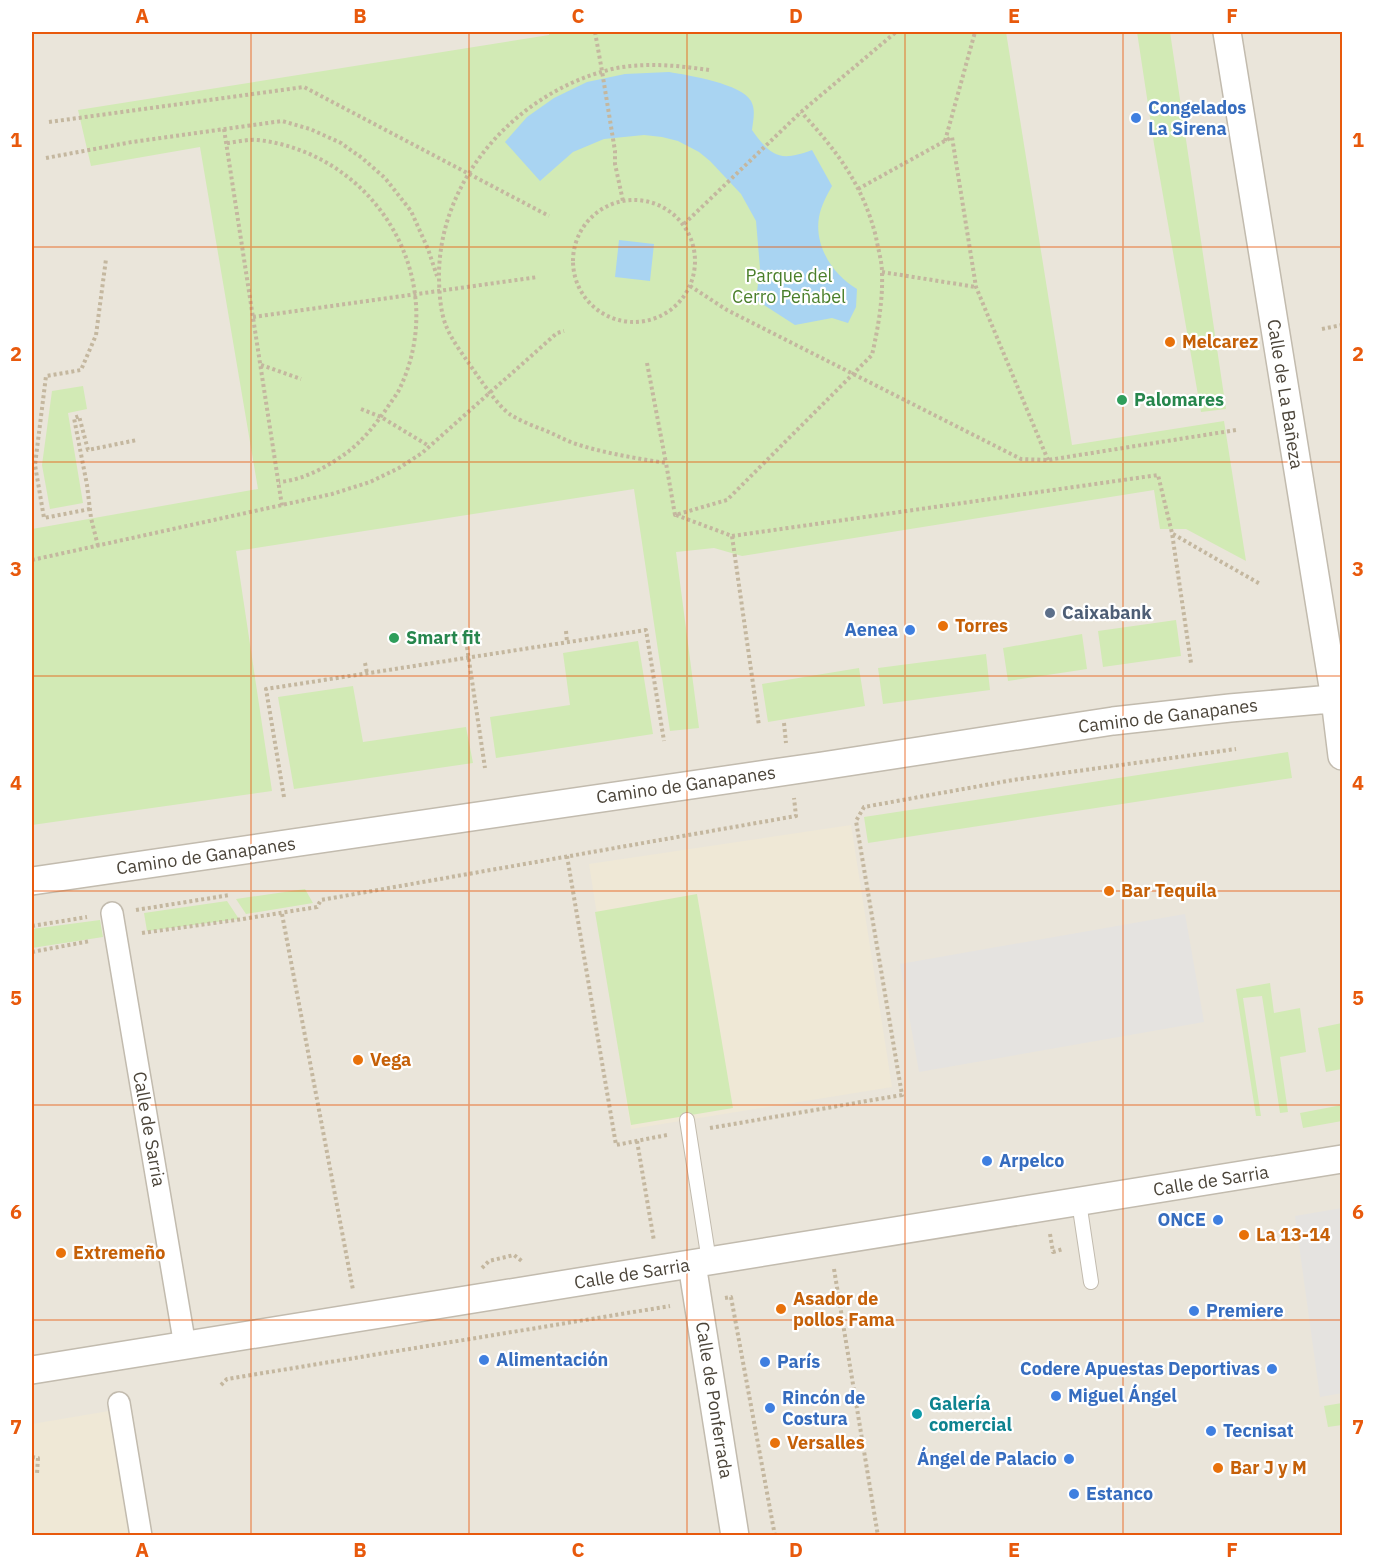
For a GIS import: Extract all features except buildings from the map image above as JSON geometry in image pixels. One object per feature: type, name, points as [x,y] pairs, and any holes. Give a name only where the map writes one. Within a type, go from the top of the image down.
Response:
[{"type":"street","name":"Calle de La Bañeza","points":[[1227,32],[1339,698],[1342,756]]},
{"type":"street","name":"Camino de Ganapanes","points":[[32,881],[822,766],[1113,721],[1339,698]]},
{"type":"street","name":"Calle de Sarria","points":[[112,913],[185,1346]]},
{"type":"street","name":"Calle de Sarria","points":[[32,1370],[1342,1159]]},
{"type":"street","name":"Calle de Ponferrada","points":[[701,1263],[698,1302],[735,1536]]},
{"type":"street","points":[[119,1403],[141,1536]]},
{"type":"lane","points":[[689,1126],[701,1263]]},
{"type":"lane","points":[[1079,1202],[1091,1282]]},
{"type":"path","points":[[595,32],[615,151],[615,164],[623,201]]},
{"type":"path","points":[[684,224],[801,112],[896,32]]},
{"type":"path","points":[[945,141],[975,32]]},
{"type":"path","points":[[439,291],[439,260],[455,200],[467,175],[484,150],[514,119],[560,89],[602,71],[630,66],[672,65],[709,70]]},
{"type":"path","points":[[49,122],[304,87],[467,175],[549,216]]},
{"type":"path","points":[[675,515],[727,500],[872,355],[882,296],[882,272],[870,214],[850,173],[801,112]]},
{"type":"path","points":[[46,158],[132,142],[282,121],[310,129],[330,138],[362,158],[385,178],[411,211],[436,271],[446,326],[460,350],[509,414],[574,443],[611,453],[666,463]]},
{"type":"path","points":[[224,129],[282,506]]},
{"type":"path","points":[[858,189],[952,137],[976,287],[1048,460]]},
{"type":"path","points":[[226,143],[256,140],[278,144],[306,152],[329,163],[348,176],[367,193],[391,224],[406,257],[415,294],[416,322],[407,369],[397,393],[374,428],[340,458],[312,474],[292,481],[279,482]]},
{"type":"path","points":[[627,199],[649,201],[669,210],[684,224],[693,244],[696,265],[690,286],[678,304],[661,316],[640,323],[619,321],[599,312],[584,297],[574,278],[573,256],[577,236],[590,218],[607,205],[627,199]]},
{"type":"path","points":[[90,509],[44,518],[35,465],[46,376],[81,370],[96,335],[106,259]]},
{"type":"path","points":[[882,272],[976,287]]},
{"type":"path","points":[[253,317],[538,277]]},
{"type":"path","points":[[690,286],[727,309],[1021,459],[1048,460],[1236,430]]},
{"type":"path","points":[[1322,329],[1342,325]]},
{"type":"path","points":[[32,560],[282,506],[370,482],[399,468],[429,446],[557,333],[564,331]]},
{"type":"path","points":[[647,363],[675,515]]},
{"type":"path","points":[[261,365],[301,379]]},
{"type":"path","points":[[361,409],[381,417],[429,446]]},
{"type":"path","points":[[98,546],[74,418],[79,416],[88,450],[137,440]]},
{"type":"path","points":[[675,515],[732,536],[1158,475],[1172,533],[1191,663]]},
{"type":"path","points":[[1172,533],[1260,584]]},
{"type":"path","points":[[732,536],[759,726]]},
{"type":"path","points":[[284,797],[266,689],[646,630],[664,741]]},
{"type":"path","points":[[566,631],[567,642]]},
{"type":"path","points":[[467,646],[485,768]]},
{"type":"path","points":[[365,663],[367,673]]},
{"type":"path","points":[[567,856],[616,1144],[637,1141],[689,1126],[902,1095],[856,821],[864,807],[1001,782],[1236,749]]},
{"type":"path","points":[[32,952],[116,936],[282,914],[317,907],[321,900],[796,816]]},
{"type":"path","points":[[282,914],[353,1292]]},
{"type":"path","points":[[637,1141],[666,1307]]},
{"type":"path","name":"Calle de Sarria","points":[[642,1241],[654,1238]]},
{"type":"path","points":[[830,1242],[878,1536]]},
{"type":"path","points":[[481,1269],[489,1261],[514,1255],[527,1265]]},
{"type":"path","name":"Calle de Sarria","points":[[221,1385],[227,1378],[731,1297],[775,1536]]},
{"type":"path","points":[[32,1457],[38,1458],[37,1474]]},
{"type":"shaded area","points":[[32,32],[1342,32],[1342,1535],[32,1535]]},
{"type":"shaded area","points":[[851,825],[892,1087],[631,1129],[589,864]]},
{"type":"shaded area","points":[[1185,914],[1204,1022],[919,1072],[900,964]]},
{"type":"shaded area","points":[[1342,1208],[1342,1393],[1320,1397],[1295,1216]]},
{"type":"shaded area","points":[[109,1411],[131,1535],[32,1536],[32,1424]]},
{"type":"green space","name":"Parque del Cerro Peñabel","points":[[549,32],[1006,32],[1072,445],[1224,421],[1246,561],[1186,529],[1160,529],[1154,490],[742,556],[714,548],[676,552],[699,728],[670,731],[634,489],[236,551],[272,791],[32,825],[32,529],[258,489],[200,147],[91,166],[78,110],[549,35]]},
{"type":"green space","points":[[1137,32],[1170,32],[1226,409],[1201,412],[1154,144]]},
{"type":"green space","points":[[83,386],[87,409],[68,413],[83,503],[50,509],[42,465],[52,391]]},
{"type":"green space","points":[[1176,620],[1181,656],[1103,667],[1098,631]]},
{"type":"green space","points":[[1082,634],[1087,669],[1008,681],[1003,648]]},
{"type":"green space","points":[[638,641],[653,734],[496,758],[490,717],[570,705],[563,653]]},
{"type":"green space","points":[[986,654],[990,690],[883,704],[878,668]]},
{"type":"green space","points":[[859,668],[865,706],[768,722],[762,684]]},
{"type":"green space","points":[[353,686],[363,742],[466,727],[473,763],[294,789],[278,697]]},
{"type":"green space","points":[[1288,752],[1292,778],[868,843],[864,817]]},
{"type":"green space","points":[[305,889],[313,903],[246,914],[236,899]]},
{"type":"green space","points":[[697,894],[733,1108],[631,1125],[595,912]]},
{"type":"green space","points":[[227,901],[239,919],[147,931],[144,913]]},
{"type":"green space","points":[[100,920],[103,937],[32,948],[32,929]]},
{"type":"green space","points":[[1270,983],[1274,1013],[1300,1008],[1306,1052],[1280,1057],[1288,1112],[1280,1113],[1262,996],[1243,998],[1261,1116],[1256,1116],[1236,989]]},
{"type":"green space","points":[[1342,1023],[1342,1069],[1326,1072],[1318,1028]]},
{"type":"green space","points":[[1342,1105],[1342,1121],[1303,1128],[1300,1113]]},
{"type":"green space","points":[[1342,1403],[1342,1425],[1328,1427],[1324,1406]]},
{"type":"water","points":[[669,72],[714,81],[746,95],[753,108],[752,130],[765,146],[777,155],[792,156],[812,150],[832,186],[819,217],[819,239],[822,249],[840,276],[857,289],[856,307],[848,323],[832,318],[795,325],[756,300],[760,268],[756,221],[741,194],[699,152],[678,141],[662,137],[644,135],[604,139],[573,152],[540,181],[505,142],[527,117],[554,98],[587,82],[625,74]]},
{"type":"water","points":[[619,240],[654,244],[650,281],[615,277]]},
{"type":"place","name":"Congelados La Sirena","points":[[1136,118]]},
{"type":"place","name":"Melcarez","points":[[1170,342]]},
{"type":"place","name":"Palomares","points":[[1122,400]]},
{"type":"place","name":"Caixabank","points":[[1050,613]]},
{"type":"place","name":"Torres","points":[[943,626]]},
{"type":"place","name":"Aenea","points":[[910,630]]},
{"type":"place","name":"Smart fit","points":[[394,638]]},
{"type":"place","name":"Bar Tequila","points":[[1109,891]]},
{"type":"place","name":"Vega","points":[[358,1060]]},
{"type":"place","name":"Arpelco","points":[[987,1161]]},
{"type":"place","name":"ONCE","points":[[1218,1220]]},
{"type":"place","name":"La 13-14","points":[[1244,1235]]},
{"type":"place","name":"Extremeño","points":[[61,1253]]},
{"type":"place","name":"Asador de pollos Fama","points":[[781,1309]]},
{"type":"place","name":"Premiere","points":[[1194,1311]]},
{"type":"place","name":"Alimentación","points":[[484,1360]]},
{"type":"place","name":"París","points":[[765,1362]]},
{"type":"place","name":"Codere Apuestas Deportivas","points":[[1272,1369]]},
{"type":"place","name":"Miguel Ángel","points":[[1056,1396]]},
{"type":"place","name":"Rincón de Costura","points":[[770,1408]]},
{"type":"place","name":"Galería comercial","points":[[917,1414]]},
{"type":"place","name":"Tecnisat","points":[[1211,1431]]},
{"type":"place","name":"Versalles","points":[[775,1443]]},
{"type":"place","name":"Ángel de Palacio","points":[[1069,1459]]},
{"type":"place","name":"Bar J y M","points":[[1218,1468]]},
{"type":"place","name":"Estanco","points":[[1074,1494]]}]
